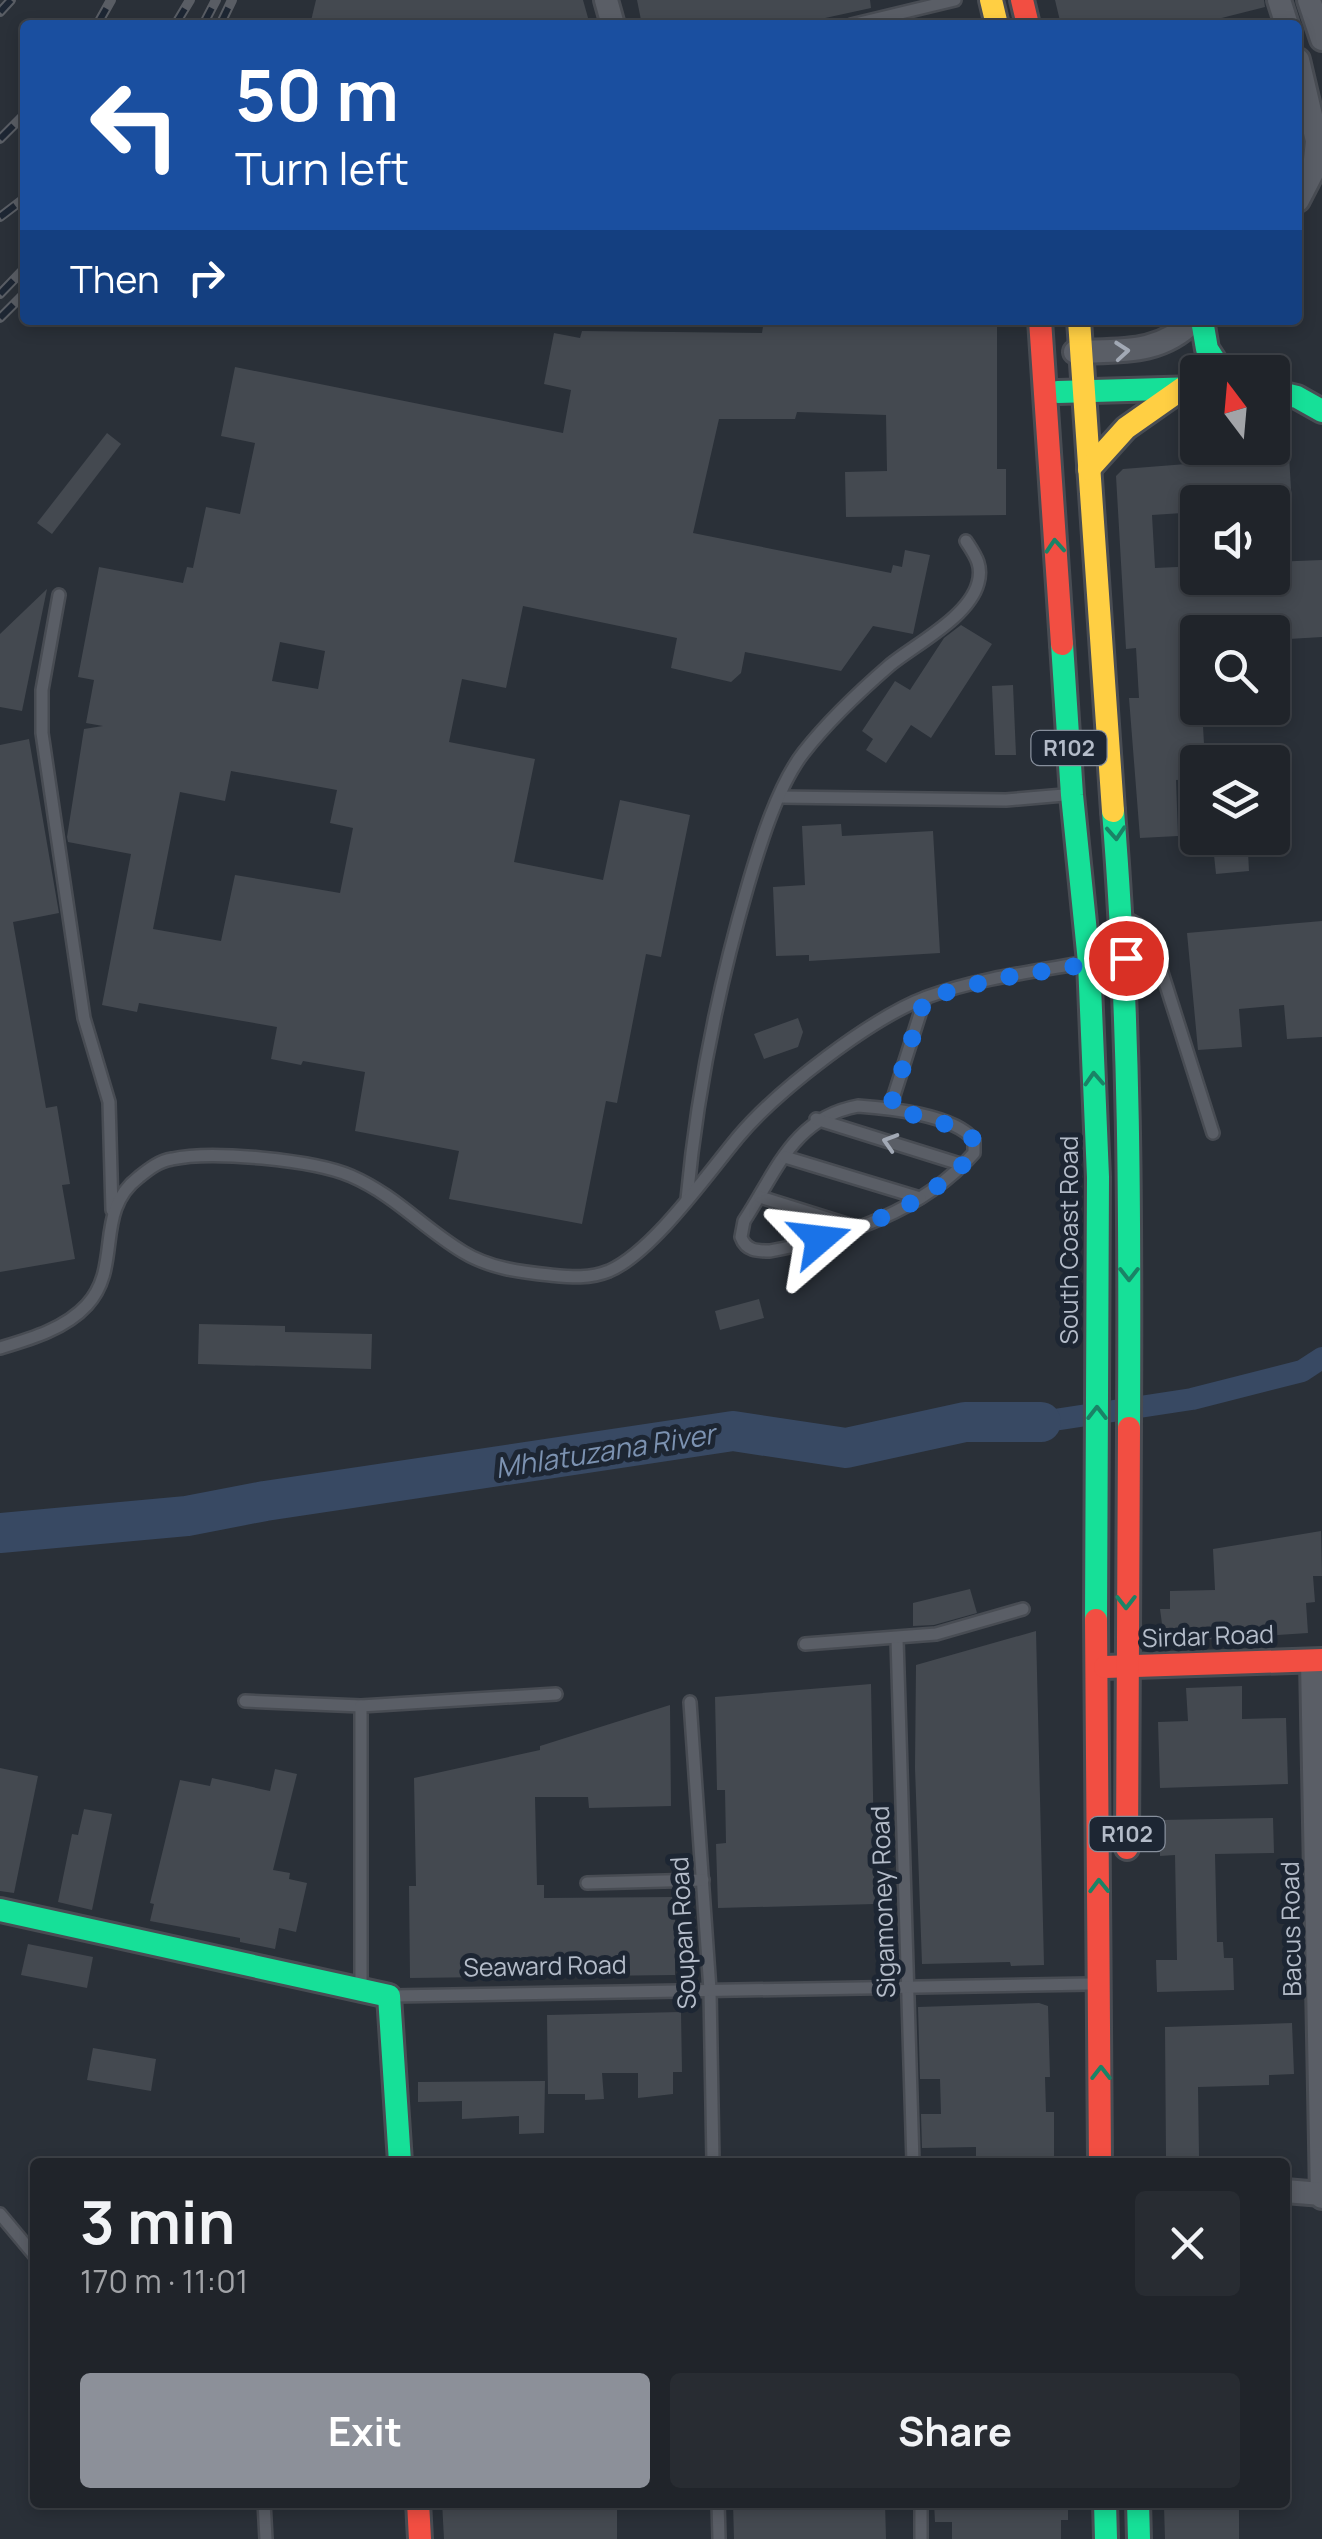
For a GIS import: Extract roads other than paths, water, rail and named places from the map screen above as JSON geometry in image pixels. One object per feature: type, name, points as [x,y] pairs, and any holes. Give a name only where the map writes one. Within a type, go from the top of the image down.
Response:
[{"type":"main road","name":"South Coast Road","points":[[1040,325],[1063,662],[1122,920],[1126,958],[1130,1176],[1127,1865]]},
{"type":"main road","name":"South Coast Road","points":[[1080,325],[1101,657],[1088,962],[1098,1176],[1096,1667],[1100,2158]]},
{"type":"main road","points":[[1203,325],[1212,355]]},
{"type":"main road","points":[[1044,393],[1180,388]]},
{"type":"main road","points":[[1088,469],[1126,428],[1180,394]]},
{"type":"main road","points":[[1290,395],[1322,410]]},
{"type":"main road","points":[[1058,604],[1097,600]]},
{"type":"main road","points":[[1063,662],[1101,657]]},
{"type":"main road","name":"Sirdar Road","points":[[1096,1667],[1317,1660]]},
{"type":"main road","name":"Seaward Road","points":[[0,1910],[389,1996]]},
{"type":"main road","points":[[389,1996],[400,2158]]},
{"type":"main road","points":[[418,2508],[420,2539]]},
{"type":"main road","points":[[1105,2508],[1106,2539]]},
{"type":"main road","points":[[1138,2508],[1139,2539]]},
{"type":"street","points":[[1309,0],[1322,39]]},
{"type":"street","points":[[1302,77],[1317,141],[1318,166],[1302,193]]},
{"type":"street","points":[[1042,354],[1127,352],[1171,339],[1188,325]]},
{"type":"street","points":[[1297,396],[1322,384]]},
{"type":"street","name":"Bacus Road","points":[[1317,1660],[1322,2196]]},
{"type":"street","points":[[1290,2192],[1322,2196]]},
{"type":"lane","points":[[872,20],[955,0]]},
{"type":"lane","points":[[686,1199],[698,1100],[726,965],[763,832],[801,756],[832,720],[892,664],[938,631],[978,585],[980,561],[966,542]]},
{"type":"lane","points":[[0,1348],[56,1328],[88,1305],[105,1276],[112,1210],[110,1102],[84,1018],[42,733],[42,690],[58,595]]},
{"type":"lane","points":[[780,797],[1006,800],[1093,793]]},
{"type":"lane","points":[[1122,920],[1142,927],[1152,940],[1213,1134]]},
{"type":"lane","points":[[112,1210],[127,1186],[152,1166],[172,1158],[310,1163],[381,1191],[463,1252],[490,1264],[521,1272],[578,1278],[605,1272],[630,1259],[776,1099],[872,1027],[925,998],[995,979],[1126,958]]},
{"type":"lane","points":[[890,1108],[925,998]]},
{"type":"lane","points":[[858,1106],[890,1108],[970,1134],[976,1145],[963,1166],[920,1198],[860,1228],[793,1246],[756,1251],[746,1247],[741,1232],[760,1197],[802,1132],[816,1119],[858,1106]]},
{"type":"lane","points":[[816,1119],[963,1166]]},
{"type":"lane","points":[[785,1157],[920,1198]]},
{"type":"lane","points":[[760,1197],[860,1228]]},
{"type":"lane","points":[[805,1644],[936,1634],[1023,1608]]},
{"type":"lane","name":"Sigamoney Road","points":[[897,1639],[913,2158]]},
{"type":"lane","points":[[245,1701],[361,1706],[556,1694]]},
{"type":"lane","name":"Soupan Road","points":[[690,1702],[710,1990],[713,2158]]},
{"type":"lane","points":[[361,1706],[361,1989]]},
{"type":"lane","points":[[587,1883],[702,1880]]},
{"type":"lane","name":"Seaward Road","points":[[389,1996],[1101,1984]]},
{"type":"lane","points":[[0,2214],[30,2250]]},
{"type":"lane","points":[[264,2508],[266,2539]]},
{"type":"lane","points":[[718,2508],[719,2539]]},
{"type":"lane","points":[[920,2508],[922,2539]]},
{"type":"waterway","name":"Mhlatuzana River","points":[[1041,1422],[1192,1399],[1302,1371],[1322,1358]]},
{"type":"waterway","name":"Mhlatuzana River","points":[[0,1533],[187,1516],[733,1431],[846,1448],[965,1422],[1041,1422]]},
{"type":"railway","points":[[0,12],[11,0]]},
{"type":"railway","points":[[100,20],[111,0]]},
{"type":"railway","points":[[178,20],[190,0]]},
{"type":"railway","points":[[206,20],[216,0]]},
{"type":"railway","points":[[222,20],[232,0]]},
{"type":"railway","points":[[0,139],[20,119]]},
{"type":"railway","points":[[0,217],[20,202]]},
{"type":"railway","points":[[0,294],[20,273]]},
{"type":"railway","points":[[0,318],[20,298]]}]
